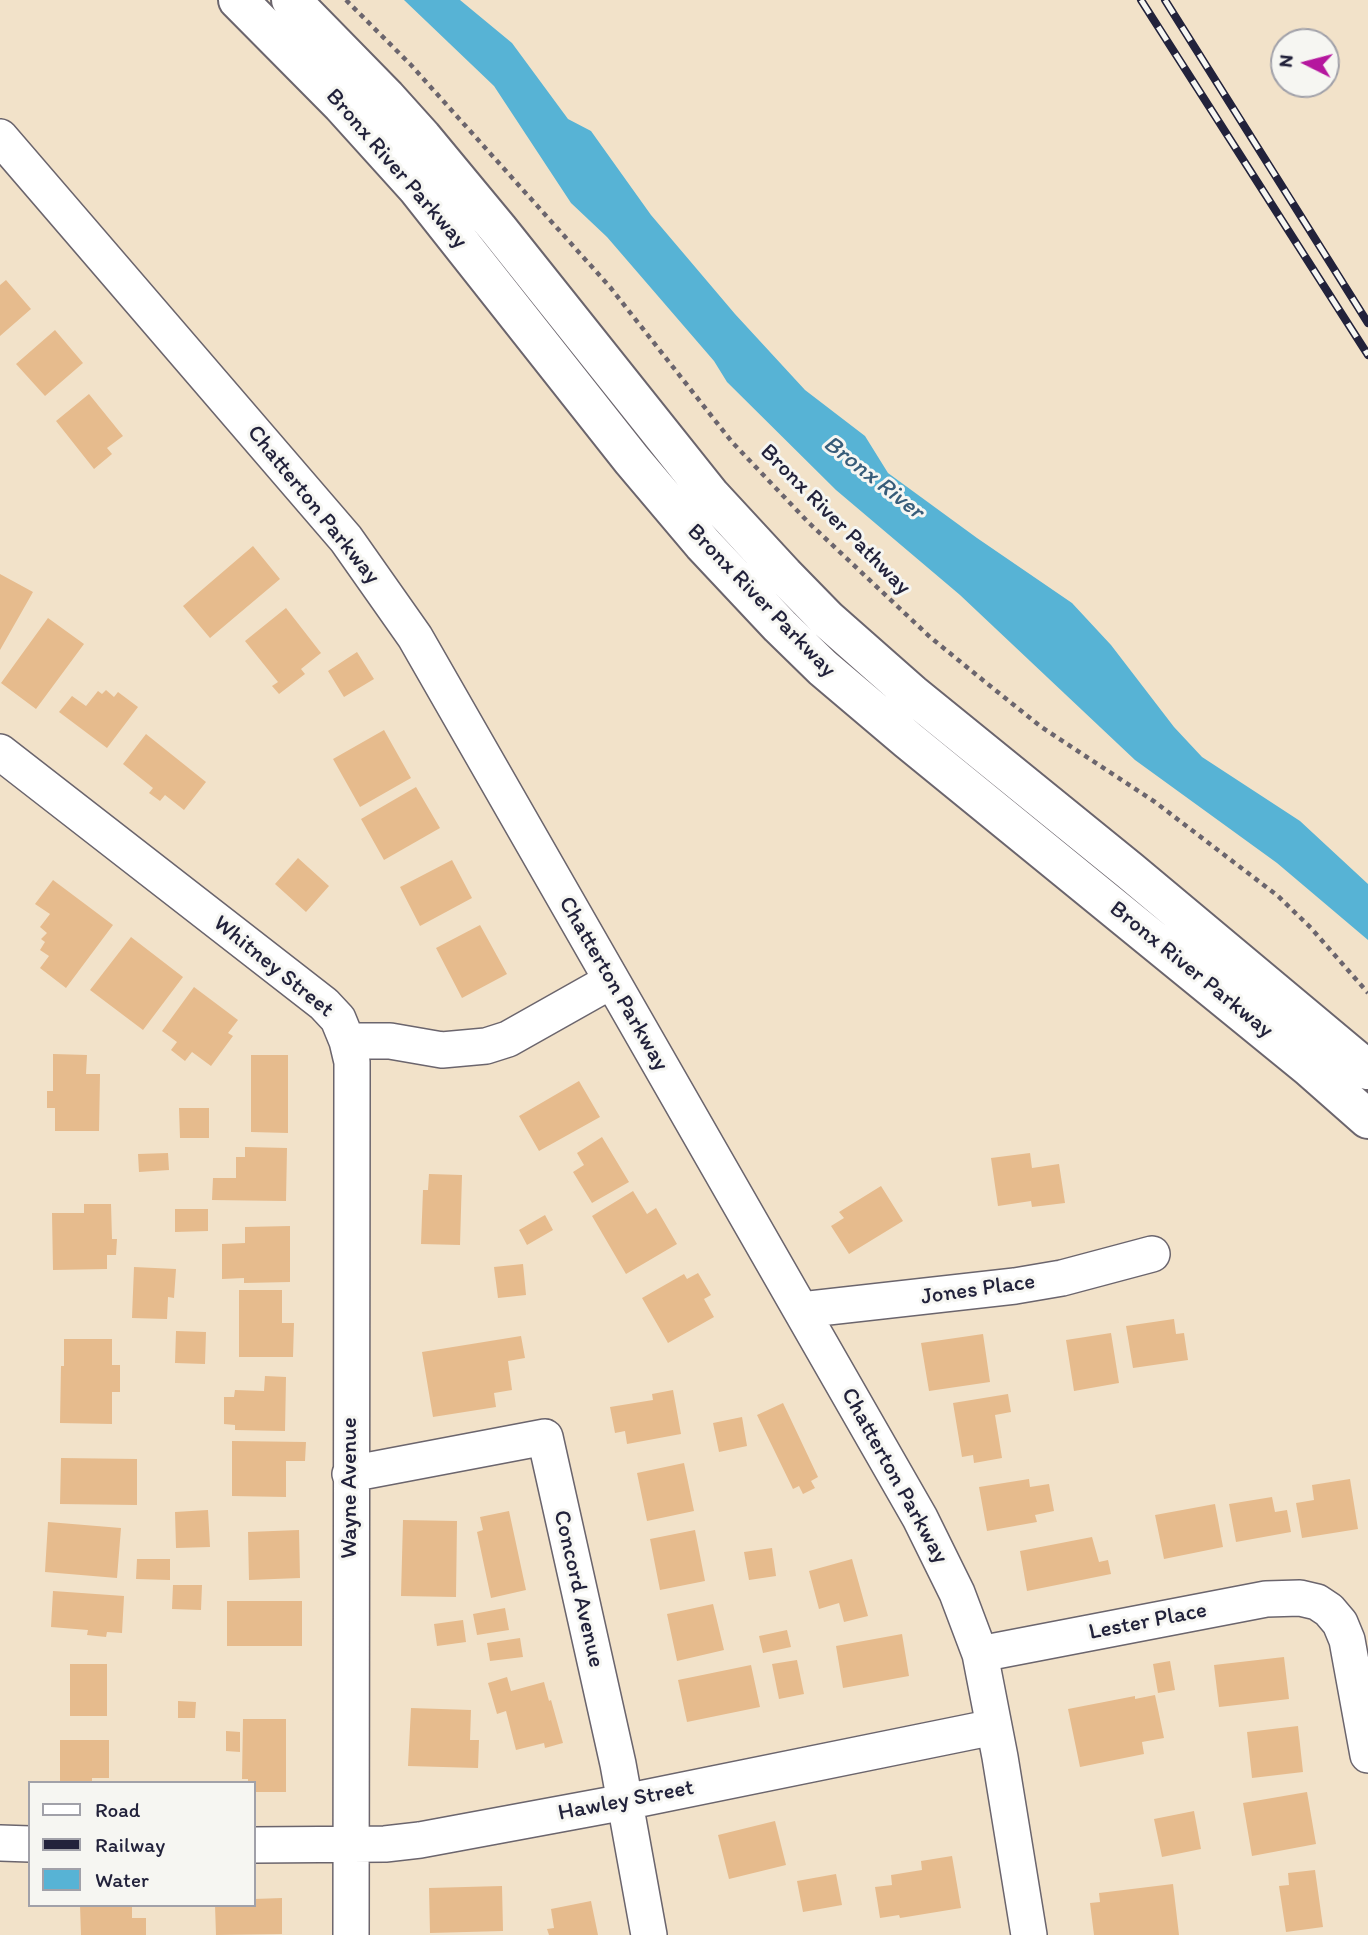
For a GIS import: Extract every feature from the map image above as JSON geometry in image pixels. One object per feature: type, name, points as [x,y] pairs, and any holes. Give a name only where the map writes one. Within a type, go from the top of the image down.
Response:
[{"type":"highway","name":"Bronx River Parkway","points":[[238,0],[342,105],[417,188],[639,470],[703,544],[780,626],[823,668],[887,723],[1309,1067],[1368,1119]]},
{"type":"highway","name":"Bronx River Parkway","points":[[291,0],[422,137],[697,479],[753,543],[827,619],[954,729],[1151,888],[1368,1070]]},
{"type":"street","name":"Chatterton Parkway","points":[[0,137],[346,539],[382,588],[415,637],[801,1310],[920,1518],[957,1594],[980,1654],[1029,1935]]},
{"type":"street","name":"Whitney Street","points":[[0,752],[324,1004],[338,1019],[347,1041],[390,1041],[442,1050],[486,1046],[508,1039],[611,981]]},
{"type":"street","name":"Wayne Avenue","points":[[347,1041],[352,1071],[351,1935]]},
{"type":"street","name":"Jones Place","points":[[801,1310],[1015,1286],[1062,1278],[1152,1254]]},
{"type":"street","name":"Concord Avenue","points":[[350,1474],[545,1437],[625,1802],[649,1935]]},
{"type":"street","name":"Lester Place","points":[[980,1654],[1266,1599],[1300,1598],[1317,1602],[1329,1610],[1340,1623],[1347,1640],[1368,1755]]},
{"type":"street","name":"Hawley Street","points":[[256,1845],[352,1845],[419,1840],[625,1802],[994,1727]]},
{"type":"street","points":[[0,1843],[28,1844]]},
{"type":"path","name":"Bronx River Pathway","points":[[346,0],[411,65],[601,277],[732,442],[808,522],[930,637],[993,689],[1041,726],[1155,803],[1278,895],[1368,993]]},
{"type":"water","name":"Bronx River","points":[[404,0],[460,0],[512,43],[568,119],[591,131],[651,215],[735,314],[805,390],[865,436],[888,473],[1072,603],[1111,645],[1174,727],[1202,757],[1300,821],[1368,884],[1368,940],[1277,863],[1135,760],[960,595],[836,490],[727,382],[714,361],[607,237],[571,203],[494,86]]},
{"type":"building","points":[[6,280],[31,309],[0,336],[0,285]]},
{"type":"building","points":[[55,330],[83,363],[45,396],[16,364]]},
{"type":"building","points":[[89,394],[123,436],[107,448],[112,454],[94,469],[56,421]]},
{"type":"building","points":[[253,546],[280,579],[210,638],[183,606]]},
{"type":"building","points":[[0,574],[33,592],[0,650]]},
{"type":"building","points":[[286,608],[321,653],[301,669],[305,674],[279,694],[272,686],[278,682],[245,641]]},
{"type":"building","points":[[48,618],[84,644],[36,709],[1,683]]},
{"type":"building","points":[[357,652],[374,679],[344,697],[328,671]]},
{"type":"building","points":[[106,690],[114,697],[118,692],[138,707],[107,748],[59,712],[72,696],[86,706],[98,691],[102,694]]},
{"type":"building","points":[[384,730],[411,778],[360,807],[333,759]]},
{"type":"building","points":[[146,734],[206,782],[184,810],[165,795],[160,801],[149,793],[153,788],[123,764]]},
{"type":"building","points":[[416,787],[440,828],[384,860],[361,819]]},
{"type":"building","points":[[298,858],[329,886],[306,912],[275,884]]},
{"type":"building","points":[[452,860],[472,898],[420,926],[400,887]]},
{"type":"building","points":[[53,880],[113,925],[66,988],[40,968],[49,956],[40,950],[45,942],[41,939],[47,933],[40,927],[50,914],[35,904]]},
{"type":"building","points":[[480,925],[507,974],[462,998],[436,948]]},
{"type":"building","points":[[131,937],[183,977],[143,1030],[90,990]]},
{"type":"building","points":[[194,987],[238,1020],[228,1033],[233,1036],[211,1066],[192,1052],[185,1061],[171,1050],[177,1042],[162,1031]]},
{"type":"building","points":[[53,1054],[87,1055],[86,1074],[100,1074],[99,1131],[55,1131],[55,1108],[47,1108],[47,1091],[53,1091]]},
{"type":"building","points":[[251,1055],[288,1055],[288,1133],[251,1132]]},
{"type":"building","points":[[579,1081],[600,1117],[539,1151],[519,1116]]},
{"type":"building","points":[[179,1108],[209,1108],[209,1138],[180,1138]]},
{"type":"building","points":[[602,1137],[629,1182],[592,1203],[573,1172],[584,1165],[577,1153]]},
{"type":"building","points":[[245,1147],[287,1148],[286,1201],[212,1200],[213,1178],[236,1178],[236,1157],[245,1157]]},
{"type":"building","points":[[168,1153],[169,1170],[139,1172],[138,1154]]},
{"type":"building","points":[[1030,1153],[1032,1168],[1059,1164],[1065,1203],[1032,1207],[1031,1201],[998,1206],[991,1158]]},
{"type":"building","points":[[429,1174],[462,1175],[460,1245],[421,1244],[423,1190],[428,1190]]},
{"type":"building","points":[[881,1186],[903,1221],[849,1254],[831,1226],[844,1218],[839,1212]]},
{"type":"building","points":[[633,1191],[647,1214],[656,1208],[677,1244],[626,1274],[592,1216]]},
{"type":"building","points":[[84,1204],[111,1204],[112,1239],[117,1239],[116,1255],[107,1255],[107,1269],[53,1270],[52,1213],[84,1213]]},
{"type":"building","points":[[175,1209],[208,1209],[208,1231],[175,1232]]},
{"type":"building","points":[[545,1215],[553,1230],[527,1245],[519,1230]]},
{"type":"building","points":[[290,1226],[290,1282],[244,1283],[244,1278],[222,1279],[222,1244],[245,1243],[245,1227]]},
{"type":"building","points":[[523,1264],[526,1295],[498,1298],[494,1267]]},
{"type":"building","points":[[134,1267],[176,1269],[174,1298],[168,1297],[167,1319],[132,1318]]},
{"type":"building","points":[[698,1273],[711,1295],[704,1299],[714,1317],[668,1343],[642,1298],[684,1274],[687,1279]]},
{"type":"building","points":[[239,1290],[282,1290],[282,1323],[294,1323],[293,1357],[239,1357]]},
{"type":"building","points":[[1174,1319],[1176,1334],[1184,1333],[1188,1360],[1133,1368],[1126,1326]]},
{"type":"building","points":[[176,1331],[206,1332],[205,1364],[175,1363]]},
{"type":"building","points":[[1111,1333],[1119,1383],[1074,1391],[1066,1340]]},
{"type":"building","points":[[983,1334],[990,1382],[929,1391],[921,1343]]},
{"type":"building","points":[[521,1336],[525,1358],[508,1361],[512,1390],[494,1393],[496,1407],[433,1417],[422,1352]]},
{"type":"building","points":[[64,1339],[112,1339],[112,1365],[120,1365],[120,1392],[112,1392],[112,1424],[60,1423]]},
{"type":"building","points":[[265,1376],[286,1377],[285,1431],[235,1430],[235,1425],[224,1424],[224,1397],[234,1397],[235,1390],[264,1391]]},
{"type":"building","points":[[673,1390],[681,1434],[627,1444],[625,1431],[615,1433],[610,1407],[653,1400],[652,1394]]},
{"type":"building","points":[[1008,1394],[1011,1412],[995,1415],[1002,1458],[974,1463],[973,1455],[962,1457],[953,1403]]},
{"type":"building","points":[[783,1403],[818,1477],[811,1481],[815,1488],[803,1494],[799,1486],[793,1489],[757,1415]]},
{"type":"building","points":[[742,1417],[747,1446],[719,1452],[713,1423]]},
{"type":"building","points":[[232,1441],[306,1442],[305,1461],[286,1461],[286,1497],[232,1496]]},
{"type":"building","points":[[61,1458],[137,1459],[137,1505],[60,1504]]},
{"type":"building","points":[[684,1463],[694,1511],[647,1521],[637,1473]]},
{"type":"building","points":[[1029,1479],[1030,1487],[1049,1484],[1054,1511],[1035,1515],[1037,1522],[987,1531],[979,1487]]},
{"type":"building","points":[[1350,1479],[1358,1529],[1302,1538],[1296,1503],[1314,1500],[1312,1485]]},
{"type":"building","points":[[1272,1497],[1275,1512],[1287,1510],[1291,1532],[1236,1542],[1229,1504]]},
{"type":"building","points":[[1215,1504],[1223,1547],[1164,1559],[1155,1515]]},
{"type":"building","points":[[208,1510],[210,1547],[176,1548],[175,1512]]},
{"type":"building","points":[[509,1511],[526,1590],[491,1598],[477,1532],[483,1530],[480,1517]]},
{"type":"building","points":[[403,1520],[457,1521],[456,1597],[401,1596]]},
{"type":"building","points":[[48,1522],[121,1528],[117,1578],[45,1572]]},
{"type":"building","points":[[299,1530],[300,1578],[249,1580],[248,1532]]},
{"type":"building","points":[[695,1530],[705,1581],[660,1590],[650,1539]]},
{"type":"building","points":[[1092,1537],[1099,1562],[1108,1560],[1111,1574],[1027,1591],[1020,1551]]},
{"type":"building","points":[[772,1548],[776,1576],[749,1580],[744,1552]]},
{"type":"building","points":[[137,1559],[170,1559],[170,1580],[136,1579]]},
{"type":"building","points":[[852,1559],[868,1616],[844,1622],[839,1603],[819,1609],[809,1571]]},
{"type":"building","points":[[173,1585],[202,1585],[201,1610],[172,1609]]},
{"type":"building","points":[[53,1591],[124,1596],[122,1633],[107,1632],[106,1637],[87,1635],[88,1630],[51,1627]]},
{"type":"building","points":[[227,1601],[302,1601],[302,1646],[227,1646]]},
{"type":"building","points":[[713,1604],[724,1650],[677,1661],[667,1614]]},
{"type":"building","points":[[505,1608],[509,1630],[477,1635],[473,1614]]},
{"type":"building","points":[[463,1620],[466,1642],[437,1646],[434,1624]]},
{"type":"building","points":[[787,1630],[791,1647],[763,1653],[759,1636]]},
{"type":"building","points":[[902,1634],[909,1676],[843,1688],[836,1646]]},
{"type":"building","points":[[520,1638],[523,1657],[490,1661],[487,1643]]},
{"type":"building","points":[[1284,1657],[1289,1699],[1219,1707],[1214,1665]]},
{"type":"building","points":[[797,1660],[804,1694],[779,1699],[772,1664]]},
{"type":"building","points":[[1170,1661],[1175,1690],[1158,1693],[1153,1664]]},
{"type":"building","points":[[70,1664],[107,1664],[107,1716],[70,1716]]},
{"type":"building","points":[[751,1665],[760,1707],[687,1722],[678,1680]]},
{"type":"building","points":[[507,1677],[511,1691],[544,1682],[563,1743],[545,1748],[544,1743],[516,1750],[506,1711],[497,1714],[488,1683]]},
{"type":"building","points":[[1155,1695],[1164,1738],[1142,1742],[1144,1754],[1080,1767],[1068,1709],[1135,1696],[1135,1699]]},
{"type":"building","points":[[178,1701],[196,1702],[195,1718],[178,1718]]},
{"type":"building","points":[[411,1708],[471,1710],[470,1740],[479,1740],[478,1768],[408,1766]]},
{"type":"building","points":[[243,1719],[286,1719],[286,1792],[256,1792],[256,1781],[242,1779]]},
{"type":"building","points":[[1298,1726],[1303,1772],[1252,1778],[1247,1732]]},
{"type":"building","points":[[226,1731],[240,1732],[240,1752],[226,1751]]},
{"type":"building","points":[[60,1740],[109,1740],[109,1778],[60,1781]]},
{"type":"building","points":[[1307,1792],[1316,1844],[1252,1856],[1243,1803]]},
{"type":"building","points":[[1194,1811],[1201,1849],[1162,1857],[1154,1819]]},
{"type":"building","points":[[775,1821],[786,1865],[729,1879],[718,1835]]},
{"type":"building","points":[[952,1856],[961,1908],[900,1918],[899,1915],[880,1918],[875,1887],[892,1885],[891,1875],[922,1870],[921,1861]]},
{"type":"building","points":[[1315,1870],[1323,1927],[1286,1932],[1279,1886],[1289,1885],[1288,1873]]},
{"type":"building","points":[[836,1874],[842,1905],[803,1912],[797,1881]]},
{"type":"building","points":[[1173,1884],[1179,1935],[1094,1935],[1090,1903],[1100,1902],[1099,1893]]},
{"type":"building","points":[[502,1886],[503,1931],[430,1933],[429,1888]]},
{"type":"building","points":[[282,1898],[282,1934],[216,1935],[215,1907],[256,1907],[256,1899]]},
{"type":"building","points":[[591,1901],[598,1935],[549,1935],[547,1929],[554,1928],[551,1909]]},
{"type":"building","points":[[80,1907],[132,1907],[132,1918],[146,1918],[146,1935],[81,1935]]},
{"type":"railway","points":[[1141,0],[1368,355]]},
{"type":"railway","points":[[1165,0],[1368,323]]}]
